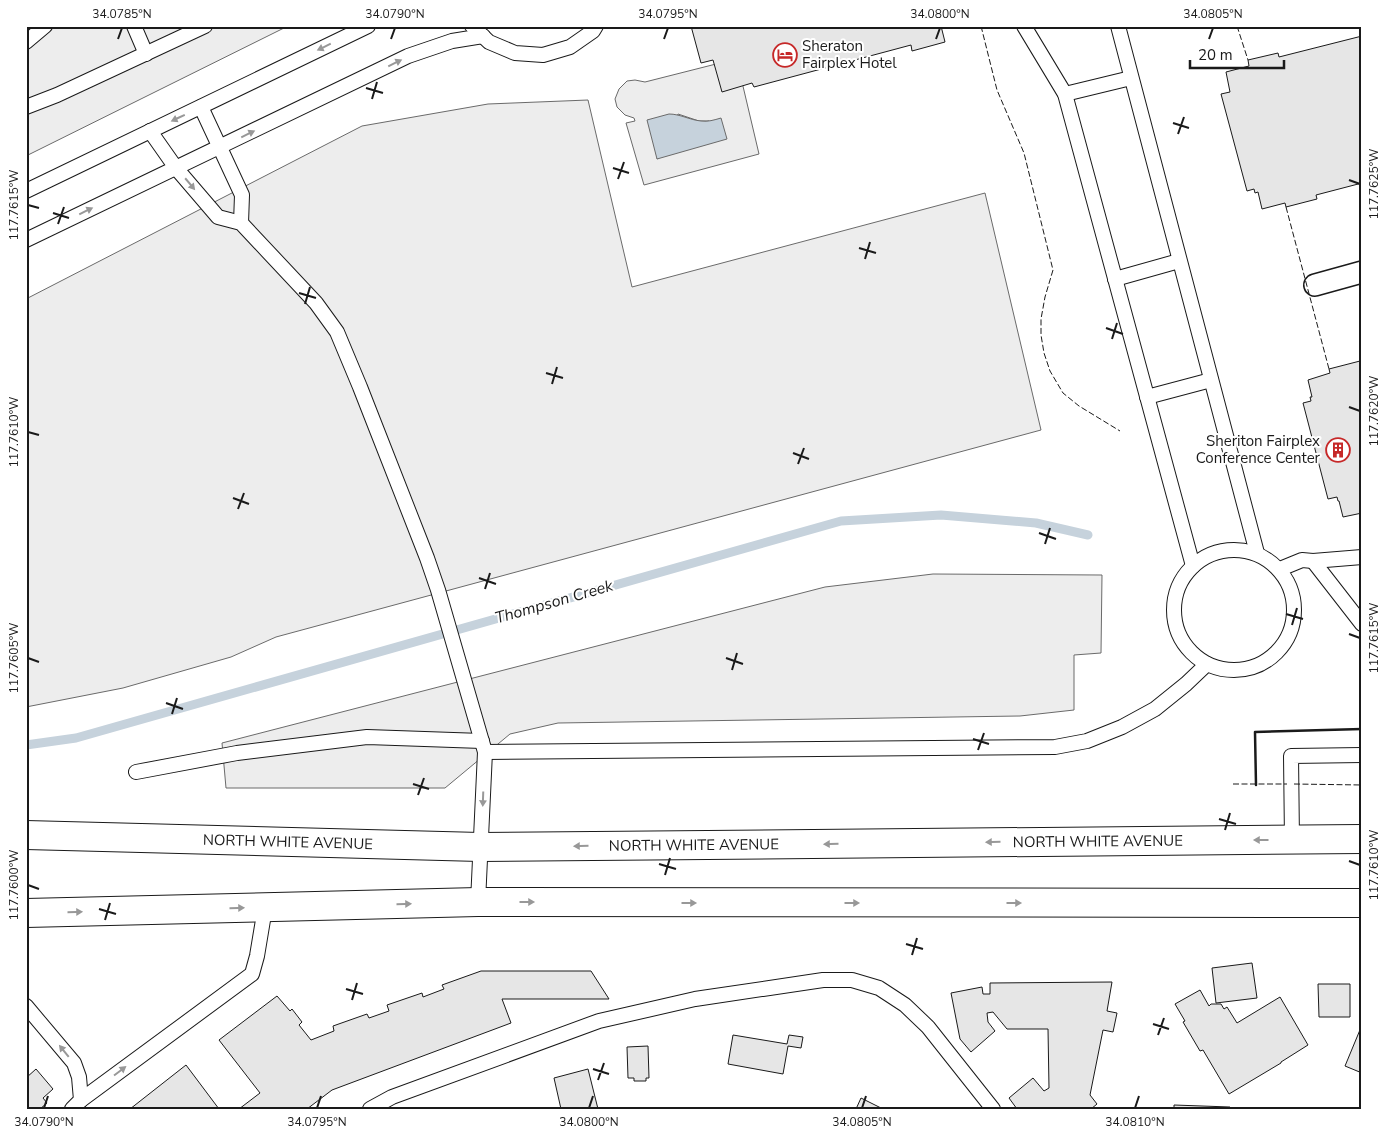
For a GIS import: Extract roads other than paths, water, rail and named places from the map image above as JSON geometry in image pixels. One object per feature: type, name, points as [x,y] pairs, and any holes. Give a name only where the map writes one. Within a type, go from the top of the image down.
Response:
[{"type":"main road","name":"NORTH WHITE AVENUE","points":[[26,836],[480,847],[1362,839]]},
{"type":"main road","points":[[26,913],[478,902],[1362,903]]},
{"type":"street","points":[[1316,284],[1362,272]]},
{"type":"lane","points":[[26,42],[45,26]]},
{"type":"lane","points":[[134,26],[146,54]]},
{"type":"lane","points":[[26,107],[57,95],[205,26]]},
{"type":"lane","points":[[26,191],[368,26]]},
{"type":"lane","points":[[472,26],[489,42],[515,53],[543,55],[570,47],[593,31],[596,26]]},
{"type":"lane","points":[[1024,26],[1065,94],[1193,566]]},
{"type":"lane","points":[[1118,26],[1257,553]]},
{"type":"lane","points":[[26,240],[408,56],[452,41],[483,36]]},
{"type":"lane","points":[[1065,94],[1131,78]]},
{"type":"lane","points":[[201,107],[242,194],[241,223]]},
{"type":"lane","points":[[150,131],[176,168],[218,217],[241,223],[311,297],[337,332],[420,539],[438,590],[483,746],[478,902]]},
{"type":"lane","points":[[1115,279],[1179,261]]},
{"type":"lane","points":[[1147,397],[1211,380]]},
{"type":"lane","points":[[1240,549],[1257,553],[1280,569],[1291,587],[1295,608],[1292,629],[1282,647],[1267,661],[1248,669],[1227,670],[1207,664],[1192,654],[1181,639],[1175,623],[1174,602],[1181,582],[1193,566],[1207,556],[1223,550],[1240,549]]},
{"type":"lane","points":[[1280,569],[1302,560],[1313,561],[1362,557]]},
{"type":"lane","points":[[1313,561],[1362,624]]},
{"type":"lane","points":[[136,772],[237,753],[367,737],[483,746],[1055,747],[1087,741],[1122,727],[1147,714],[1186,684],[1207,664]]},
{"type":"lane","points":[[1292,840],[1291,756],[1362,755]]},
{"type":"lane","points":[[76,1105],[252,974],[265,908]]},
{"type":"lane","points":[[370,1109],[392,1098],[599,1021],[695,999],[823,980],[852,980],[879,988],[905,1005],[928,1027],[993,1109]]},
{"type":"lane","points":[[26,1006],[74,1063],[78,1077],[76,1105]]},
{"type":"waterway","name":"Thompson Creek","points":[[26,745],[76,738],[841,521],[941,515],[1036,523],[1088,535]]},
{"type":"place","name":"Sheraton Fairplex Hotel","points":[[785,55]]},
{"type":"place","name":"Sheriton Fairplex Conference Center","points":[[1338,450]]}]
